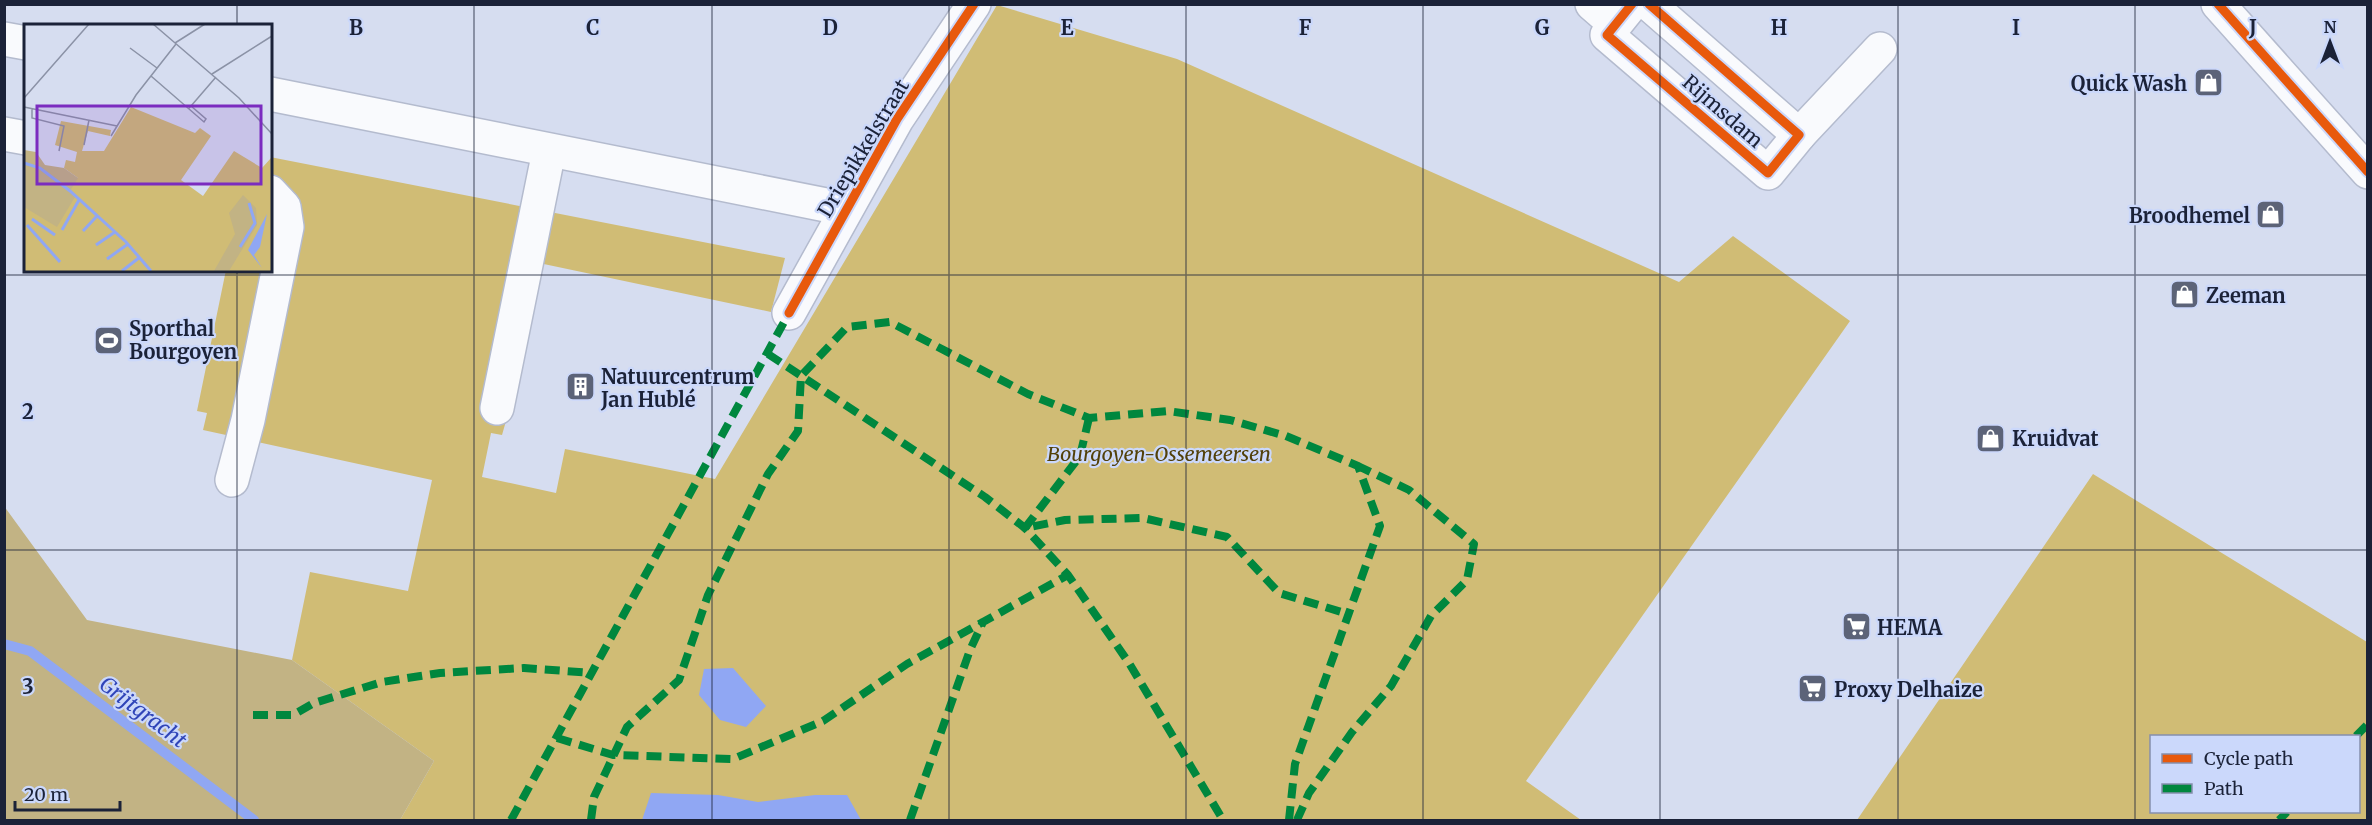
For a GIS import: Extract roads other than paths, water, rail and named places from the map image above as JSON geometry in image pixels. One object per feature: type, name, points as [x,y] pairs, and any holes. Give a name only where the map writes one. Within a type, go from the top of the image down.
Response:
[{"type":"street","name":"Driepikkelstraat","points":[[789,313],[897,119],[974,4]]},
{"type":"street","name":"Rijmsdam","points":[[1649,4],[1798,135]]},
{"type":"street","points":[[2218,4],[2367,172]]},
{"type":"street","name":"Rijmsdam","points":[[1613,11],[1607,35],[1768,173],[1798,135],[1880,49]]},
{"type":"street","points":[[4,39],[24,43]]},
{"type":"street","points":[[272,94],[846,209]]},
{"type":"street","points":[[4,134],[24,138]]},
{"type":"street","points":[[497,408],[549,151]]},
{"type":"street","points":[[232,480],[248,420],[287,227],[284,207],[272,194]]},
{"type":"water","points":[[733,668],[766,706],[746,727],[720,720],[699,695],[704,669]]},
{"type":"water","points":[[651,793],[718,795],[758,802],[815,795],[847,795],[861,820],[642,820]]},
{"type":"waterway","name":"Grijtgracht","points":[[4,644],[30,651],[254,820]]},
{"type":"place","name":"Quick Wash","points":[[2208,83]]},
{"type":"place","name":"Broodhemel","points":[[2271,215]]},
{"type":"place","name":"Zeeman","points":[[2185,295]]},
{"type":"place","name":"Sporthal Bourgoyen","points":[[108,340]]},
{"type":"place","name":"Natuurcentrum Jan Hublé","points":[[580,387]]},
{"type":"place","name":"Kruidvat","points":[[1991,438]]},
{"type":"place","name":"HEMA","points":[[1856,627]]},
{"type":"place","name":"Proxy Delhaize","points":[[1813,689]]},
{"type":"park label","name":"Bourgoyen-Ossemeersen","points":[[1159,453]]}]
